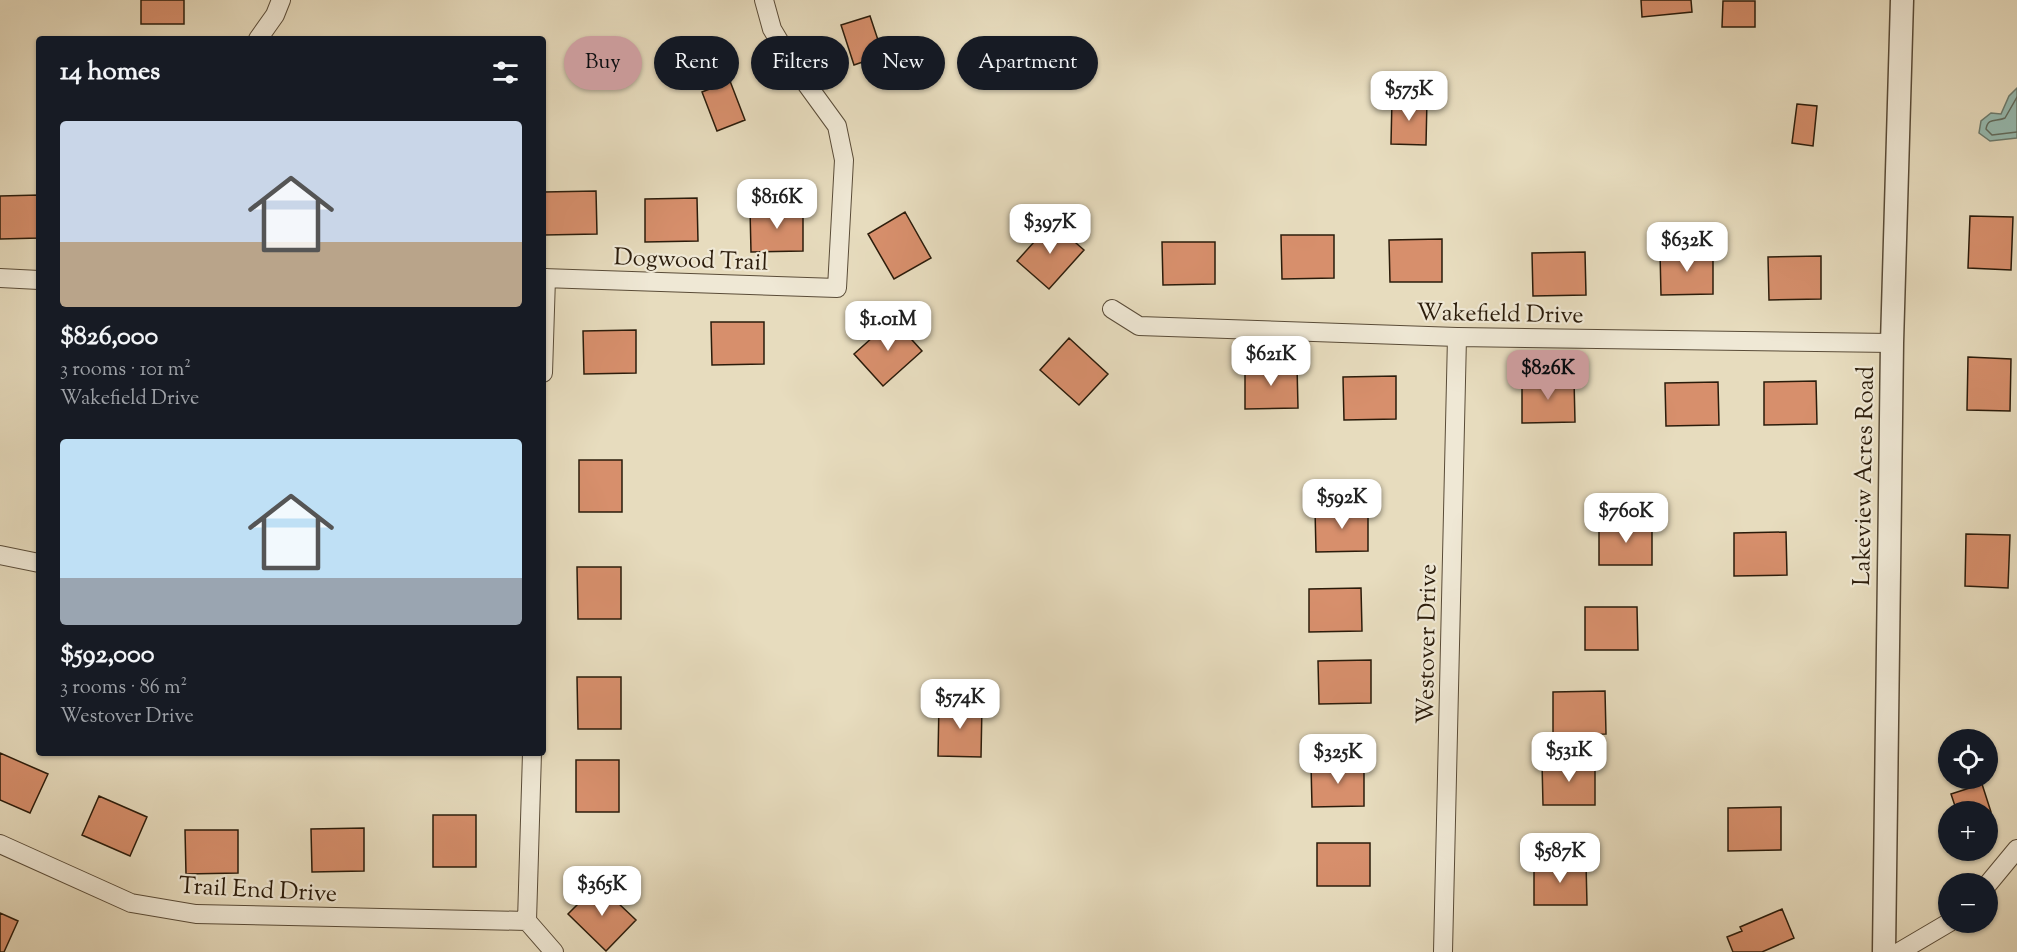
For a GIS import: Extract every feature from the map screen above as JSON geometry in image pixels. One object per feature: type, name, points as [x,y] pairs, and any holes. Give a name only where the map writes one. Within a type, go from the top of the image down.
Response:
[{"type":"street","points":[[260,36],[275,15],[281,0]]},
{"type":"street","name":"Dogwood Trail","points":[[546,278],[837,288],[844,160],[837,126],[797,71],[772,29],[764,0]]},
{"type":"street","name":"Lakeview Acres Road","points":[[1884,952],[1892,343],[1902,0]]},
{"type":"street","points":[[0,278],[36,280]]},
{"type":"street","name":"Wakefield Drive","points":[[1112,309],[1139,326],[1457,338],[1892,343]]},
{"type":"street","name":"Westover Drive","points":[[1443,952],[1457,338]]},
{"type":"street","points":[[0,555],[36,562]]},
{"type":"street","points":[[532,756],[527,921],[554,952]]},
{"type":"street","name":"Trail End Drive","points":[[0,844],[131,903],[196,914],[527,921]]},
{"type":"street","points":[[1997,873],[2017,849]]},
{"type":"street","points":[[1899,952],[1938,929]]},
{"type":"water","points":[[2017,88],[2017,138],[1990,141],[1979,133],[1981,121],[1991,113],[2001,114],[2009,96]]},
{"type":"building","points":[[141,0],[184,0],[184,24],[141,24]]},
{"type":"building","points":[[1641,0],[1691,0],[1692,12],[1642,17]]},
{"type":"building","points":[[1723,1],[1755,1],[1755,27],[1722,27]]},
{"type":"building","points":[[870,16],[877,36],[861,36],[861,63],[854,65],[849,50],[849,36],[845,36],[841,25]]},
{"type":"building","points":[[733,90],[745,120],[717,131],[702,92]]},
{"type":"building","points":[[1392,98],[1427,99],[1426,145],[1391,144]]},
{"type":"building","points":[[1797,104],[1817,106],[1813,146],[1792,143]]},
{"type":"building","points":[[596,191],[597,234],[546,235],[546,192]]},
{"type":"building","points":[[36,195],[36,238],[0,239],[0,196]]},
{"type":"building","points":[[697,198],[698,241],[645,242],[645,199]]},
{"type":"building","points":[[803,208],[803,251],[751,252],[750,209]]},
{"type":"building","points":[[905,212],[931,258],[894,279],[868,234]]},
{"type":"building","points":[[1970,216],[2013,217],[2011,270],[1968,268]]},
{"type":"building","points":[[1052,222],[1084,250],[1049,289],[1017,261]]},
{"type":"building","points":[[1281,235],[1334,235],[1334,278],[1282,279]]},
{"type":"building","points":[[1442,239],[1442,282],[1390,282],[1389,240]]},
{"type":"building","points":[[1162,242],[1215,242],[1215,284],[1163,285]]},
{"type":"building","points":[[1713,251],[1713,294],[1661,295],[1660,252]]},
{"type":"building","points":[[1585,252],[1586,295],[1533,296],[1532,253]]},
{"type":"building","points":[[1821,256],[1821,299],[1769,300],[1768,257]]},
{"type":"building","points":[[893,319],[922,351],[883,386],[854,354]]},
{"type":"building","points":[[711,322],[764,322],[764,364],[712,365]]},
{"type":"building","points":[[636,330],[636,373],[584,374],[583,331]]},
{"type":"building","points":[[1069,338],[1108,374],[1079,405],[1040,370]]},
{"type":"building","points":[[1968,357],[2011,359],[2010,411],[1967,410]]},
{"type":"building","points":[[1245,366],[1297,366],[1298,408],[1245,409]]},
{"type":"building","points":[[1396,376],[1396,419],[1344,420],[1343,377]]},
{"type":"building","points":[[1574,379],[1575,422],[1522,423],[1522,380]]},
{"type":"building","points":[[1816,381],[1817,424],[1764,425],[1764,382]]},
{"type":"building","points":[[1718,382],[1719,425],[1666,426],[1665,383]]},
{"type":"building","points":[[579,460],[622,460],[622,512],[579,512]]},
{"type":"building","points":[[1368,508],[1368,551],[1316,552],[1315,509]]},
{"type":"building","points":[[1652,522],[1652,565],[1599,565],[1599,523]]},
{"type":"building","points":[[1786,532],[1787,575],[1734,576],[1734,533]]},
{"type":"building","points":[[1966,534],[2010,535],[2008,588],[1965,586]]},
{"type":"building","points":[[577,567],[621,567],[621,619],[578,619]]},
{"type":"building","points":[[1361,588],[1362,631],[1309,632],[1309,589]]},
{"type":"building","points":[[1585,607],[1637,607],[1638,650],[1585,650]]},
{"type":"building","points":[[1371,660],[1371,703],[1319,704],[1318,661]]},
{"type":"building","points":[[577,677],[621,677],[621,729],[578,729]]},
{"type":"building","points":[[1605,691],[1606,734],[1553,735],[1553,692]]},
{"type":"building","points":[[939,703],[982,705],[981,757],[938,756]]},
{"type":"building","points":[[0,753],[48,774],[30,813],[0,800]]},
{"type":"building","points":[[576,760],[619,760],[619,812],[576,812]]},
{"type":"building","points":[[1542,762],[1595,762],[1595,805],[1543,805]]},
{"type":"building","points":[[1364,763],[1364,806],[1312,807],[1311,764]]},
{"type":"building","points":[[1966,789],[1984,789],[1987,801],[1953,801],[1951,794]]},
{"type":"building","points":[[99,796],[147,817],[130,856],[82,835]]},
{"type":"building","points":[[1781,807],[1781,850],[1728,851],[1728,808]]},
{"type":"building","points":[[433,815],[476,815],[476,867],[433,867]]},
{"type":"building","points":[[364,828],[364,871],[312,872],[311,829]]},
{"type":"building","points":[[185,830],[238,830],[238,873],[186,874]]},
{"type":"building","points":[[1317,843],[1370,843],[1370,886],[1317,886]]},
{"type":"building","points":[[1534,862],[1586,862],[1587,905],[1534,905]]},
{"type":"building","points":[[598,884],[636,920],[606,951],[568,914]]},
{"type":"building","points":[[1782,909],[1794,938],[1762,952],[1733,952],[1727,937],[1742,931],[1740,927]]},
{"type":"building","points":[[0,913],[18,921],[4,952],[0,952]]}]
